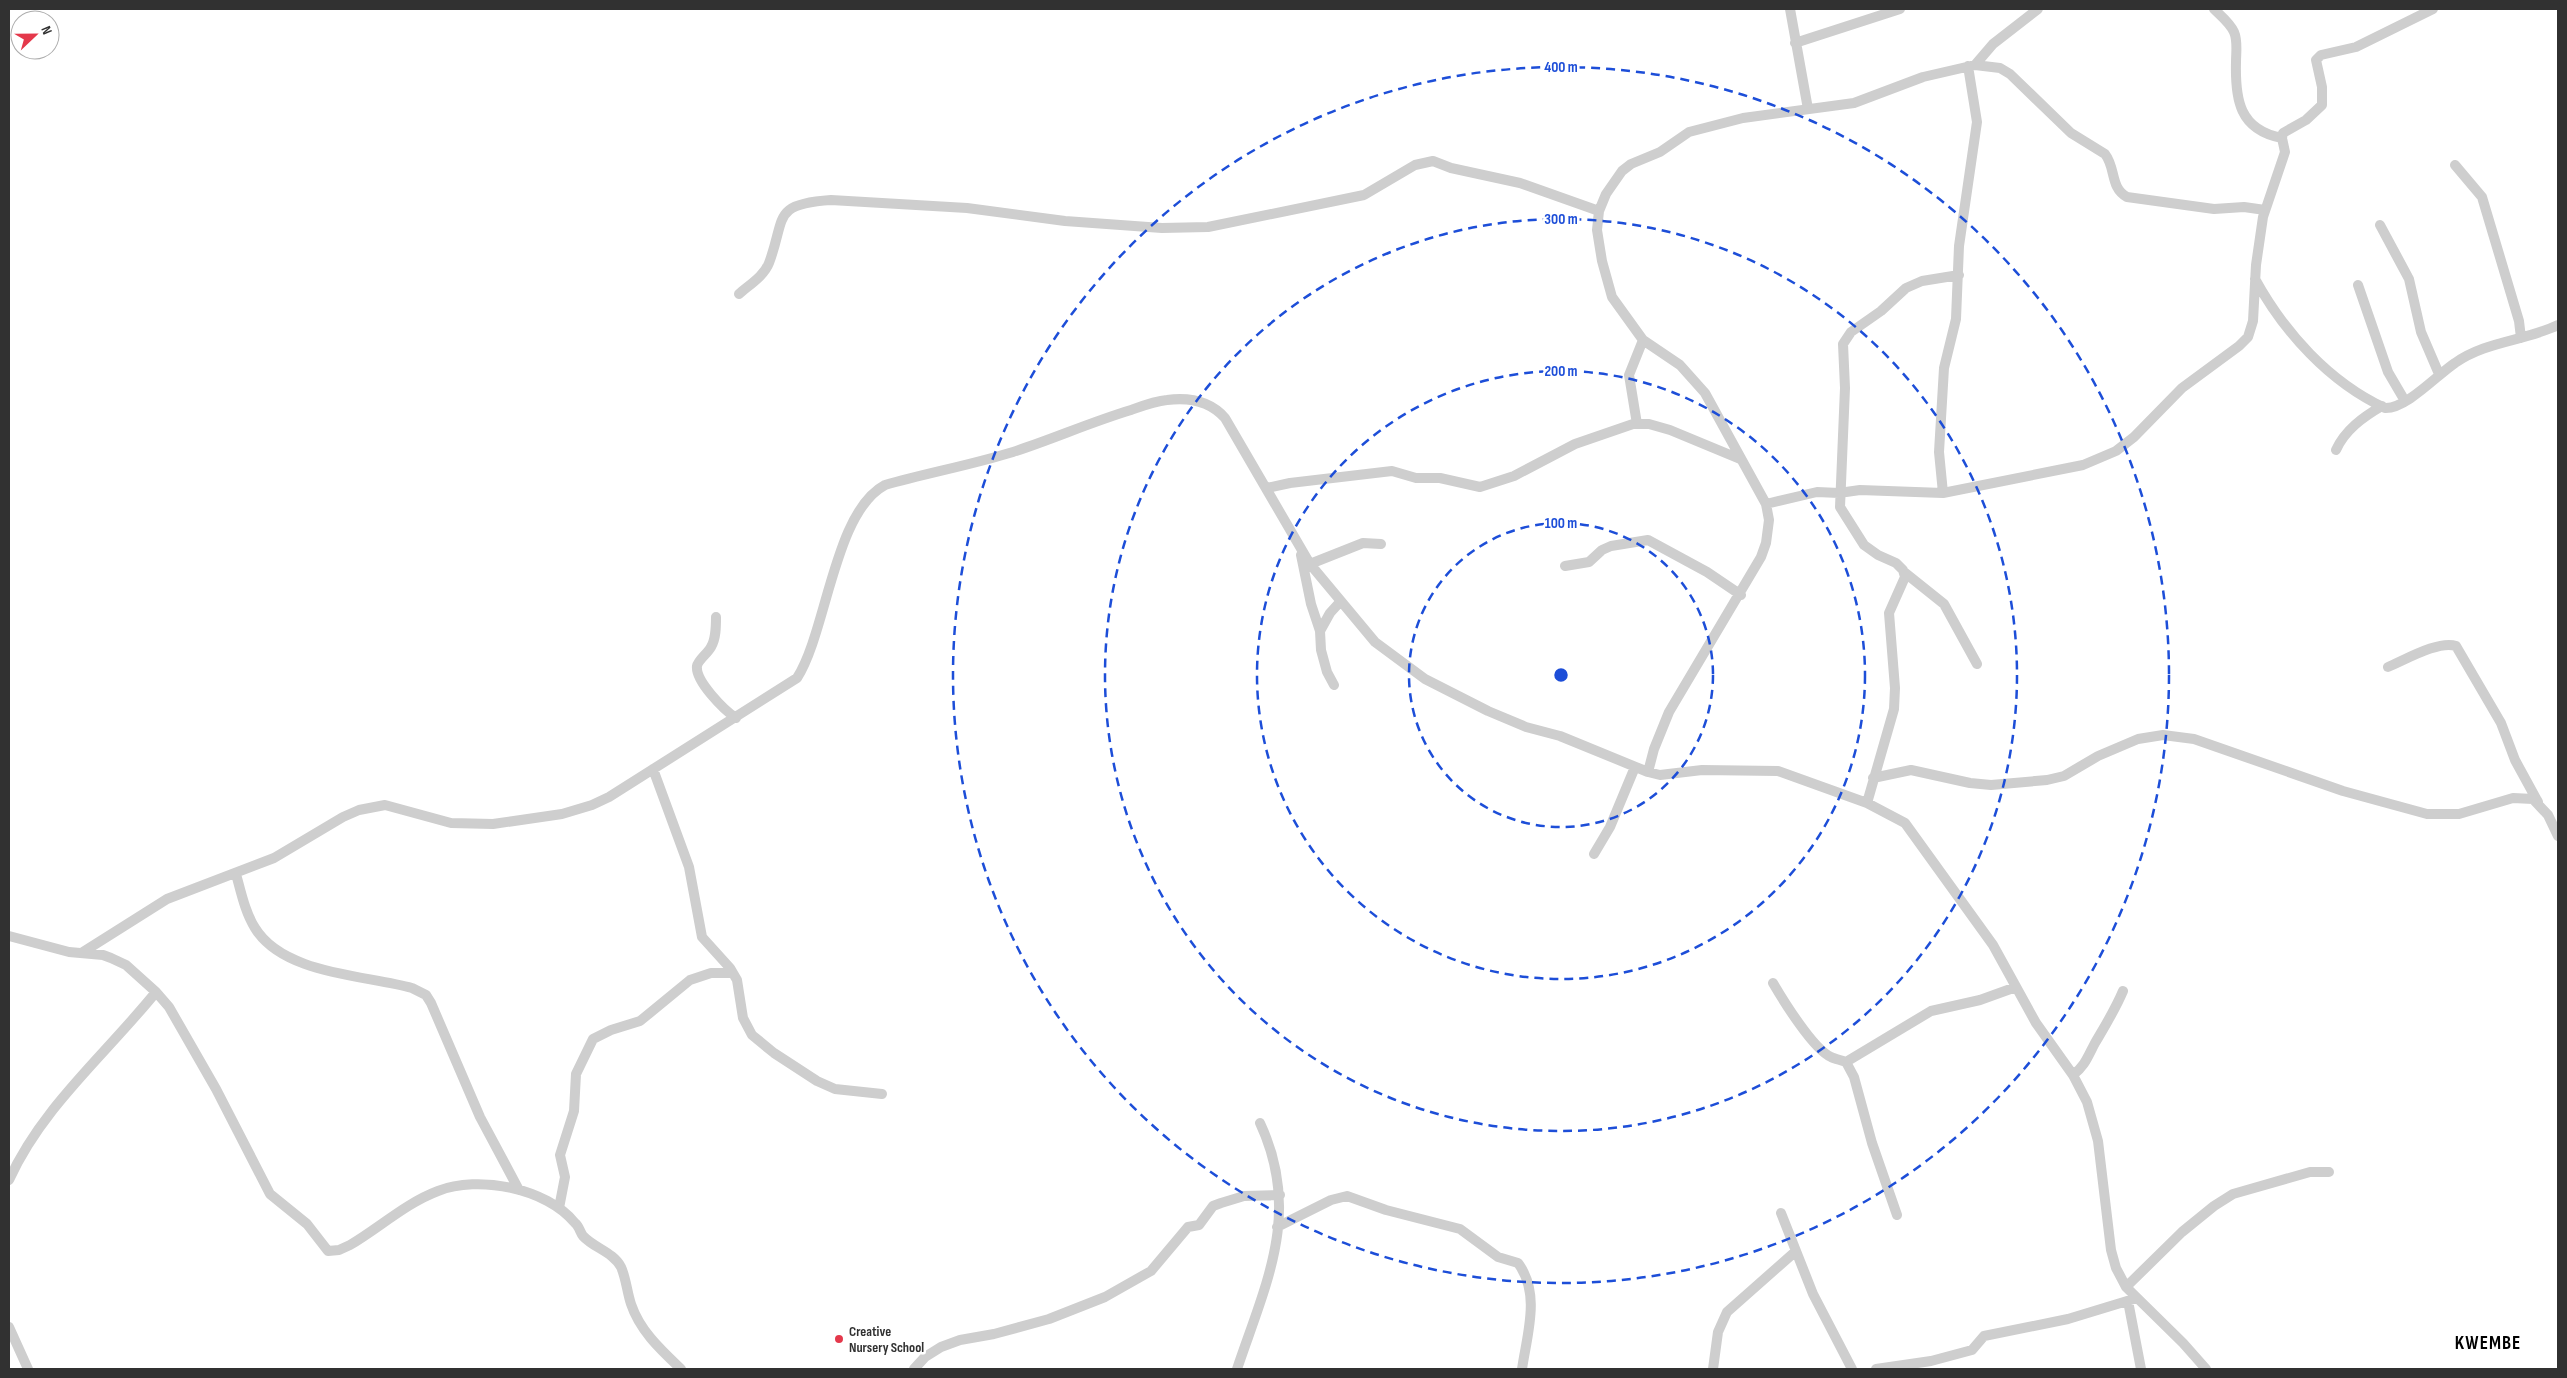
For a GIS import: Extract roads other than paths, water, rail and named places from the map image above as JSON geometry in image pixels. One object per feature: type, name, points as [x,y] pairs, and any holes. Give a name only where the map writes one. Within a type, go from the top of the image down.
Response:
[{"type":"street","points":[[1790,9],[1808,109]]},
{"type":"street","points":[[1795,43],[1900,9]]},
{"type":"street","points":[[1972,65],[1993,44],[2038,9]]},
{"type":"street","points":[[2214,9],[2230,25],[2237,41],[2236,92],[2239,105],[2258,130],[2282,138]]},
{"type":"street","points":[[1766,504],[1808,493],[1839,493],[1860,490],[1943,493],[2083,466],[2116,451],[2134,436],[2182,388],[2240,346],[2248,337],[2253,321],[2255,278],[2265,210],[2285,152],[2282,138],[2288,129],[2306,120],[2322,105],[2322,87],[2316,60],[2318,57],[2356,47],[2433,9]]},
{"type":"street","points":[[1943,493],[1938,452],[1943,412],[1943,378],[1956,319],[1959,275],[1958,246],[1977,122],[1972,65]]},
{"type":"street","points":[[1648,772],[1654,749],[1669,712],[1692,671],[1741,595],[1761,558],[1766,543],[1769,520],[1766,504],[1705,393],[1680,365],[1643,340],[1612,297],[1602,261],[1597,230],[1599,211],[1606,194],[1622,171],[1631,164],[1660,152],[1689,132],[1743,118],[1854,103],[1923,77],[1972,65],[2000,68],[2010,74],[2071,133],[2105,154],[2109,159],[2118,189],[2127,197],[2214,209],[2244,208],[2265,210]]},
{"type":"street","points":[[739,294],[760,277],[769,265],[778,227],[788,211],[796,204],[810,201],[830,200],[967,208],[1065,221],[1162,228],[1208,227],[1364,195],[1414,165],[1433,161],[1451,168],[1520,183],[1599,211]]},
{"type":"street","points":[[2455,165],[2479,193],[2487,209],[2517,313],[2521,338]]},
{"type":"street","points":[[2380,224],[2409,279],[2421,332],[2439,374]]},
{"type":"street","points":[[1959,275],[1922,281],[1906,288],[1882,311],[1845,338],[1843,347],[1845,388],[1843,474],[1839,493],[1840,507],[1859,539],[1869,550],[1896,563],[1904,572],[1944,604],[1977,664]]},
{"type":"street","points":[[2255,278],[2268,302],[2296,339],[2347,385],[2382,406],[2390,408],[2405,402],[2456,362],[2484,348],[2538,334],[2558,325]]},
{"type":"street","points":[[2358,285],[2388,372],[2405,402]]},
{"type":"street","points":[[1637,424],[1628,375],[1643,340]]},
{"type":"street","points":[[82,952],[167,899],[236,874],[287,851],[343,817],[372,806],[384,805],[401,808],[451,823],[493,824],[562,814],[592,805],[627,787],[797,678],[803,669],[840,556],[851,530],[869,497],[885,485],[1014,451],[1084,425],[1167,400],[1206,402],[1226,418],[1300,549],[1340,602],[1375,642],[1425,679],[1526,727],[1560,736],[1648,772],[1660,774],[1702,770],[1778,771],[1867,803],[1905,823],[1993,945],[2036,1023],[2073,1075],[2087,1102],[2098,1142],[2111,1250],[2116,1268],[2132,1299],[2141,1369]]},
{"type":"street","points":[[2336,450],[2350,429],[2364,417],[2382,406]]},
{"type":"street","points":[[1267,488],[1290,483],[1392,471],[1416,478],[1440,478],[1462,485],[1480,487],[1514,476],[1575,444],[1637,424],[1649,424],[1670,430],[1740,459]]},
{"type":"street","points":[[1565,566],[1589,562],[1602,550],[1611,546],[1648,540],[1707,572],[1741,595]]},
{"type":"street","points":[[1310,564],[1363,543],[1380,544]]},
{"type":"street","points":[[1300,549],[1310,604],[1320,631],[1327,672],[1334,685]]},
{"type":"street","points":[[1867,803],[1896,698],[1889,613],[1904,580],[1904,572]]},
{"type":"street","points":[[1320,631],[1330,613],[1340,602]]},
{"type":"street","points":[[716,617],[712,646],[697,664],[697,668],[704,683],[718,703],[736,718]]},
{"type":"street","points":[[2388,667],[2436,647],[2456,646],[2494,709],[2515,760],[2538,802],[2548,815],[2558,836]]},
{"type":"street","points":[[1873,778],[1912,770],[1970,783],[1991,785],[2047,780],[2064,776],[2098,756],[2138,739],[2163,735],[2194,738],[2343,791],[2427,814],[2459,814],[2513,798],[2529,798],[2538,802]]},
{"type":"street","points":[[1594,854],[1610,827],[1635,767]]},
{"type":"street","points":[[652,770],[688,867],[702,937],[732,973],[740,990],[743,1018],[759,1043],[817,1081],[835,1089],[882,1094]]},
{"type":"street","points":[[236,874],[249,916],[256,930],[293,960],[412,988],[426,995],[438,1017],[480,1117],[519,1190]]},
{"type":"street","points":[[9,936],[69,952],[103,955],[126,966],[156,992],[169,1007],[220,1096],[270,1194],[307,1224],[328,1251],[339,1250],[350,1245],[412,1205],[446,1188],[490,1185],[519,1190],[559,1208],[575,1223],[594,1246],[614,1258],[621,1267],[632,1305],[645,1331],[656,1345],[681,1369]]},
{"type":"street","points":[[559,1208],[565,1178],[560,1155],[574,1112],[576,1074],[593,1040],[611,1030],[640,1021],[690,980],[711,973],[732,973]]},
{"type":"street","points":[[1773,983],[1790,1012],[1829,1057],[1846,1062],[1854,1077],[1872,1143],[1897,1215]]},
{"type":"street","points":[[1846,1062],[1931,1011],[1980,1000],[2016,987]]},
{"type":"street","points":[[2073,1075],[2080,1070],[2089,1057],[2114,1012],[2123,991]]},
{"type":"street","points":[[9,1180],[23,1150],[43,1121],[156,992]]},
{"type":"street","points":[[1237,1369],[1266,1291],[1278,1227],[1280,1195],[1276,1166],[1260,1123]]},
{"type":"street","points":[[2126,1287],[2165,1248],[2214,1206],[2234,1194],[2310,1172],[2330,1172]]},
{"type":"street","points":[[914,1369],[925,1357],[941,1347],[960,1340],[994,1334],[1049,1319],[1105,1297],[1151,1271],[1188,1227],[1199,1225],[1213,1206],[1244,1196],[1280,1195]]},
{"type":"street","points":[[1278,1227],[1331,1200],[1347,1196],[1386,1210],[1460,1229],[1498,1257],[1518,1263],[1529,1281],[1532,1302],[1522,1369]]},
{"type":"street","points":[[1781,1213],[1813,1294],[1852,1369]]},
{"type":"street","points":[[1713,1369],[1718,1332],[1727,1312],[1796,1251]]},
{"type":"street","points":[[1876,1369],[1931,1361],[1972,1350],[1984,1336],[2068,1319],[2132,1299]]},
{"type":"street","points":[[2132,1299],[2206,1369]]},
{"type":"street","points":[[9,1327],[28,1369]]},
{"type":"place","name":"Creative Nursery School","points":[[839,1339]]},
{"type":"district","name":"KWEMBE","points":[[2488,1342]]}]
